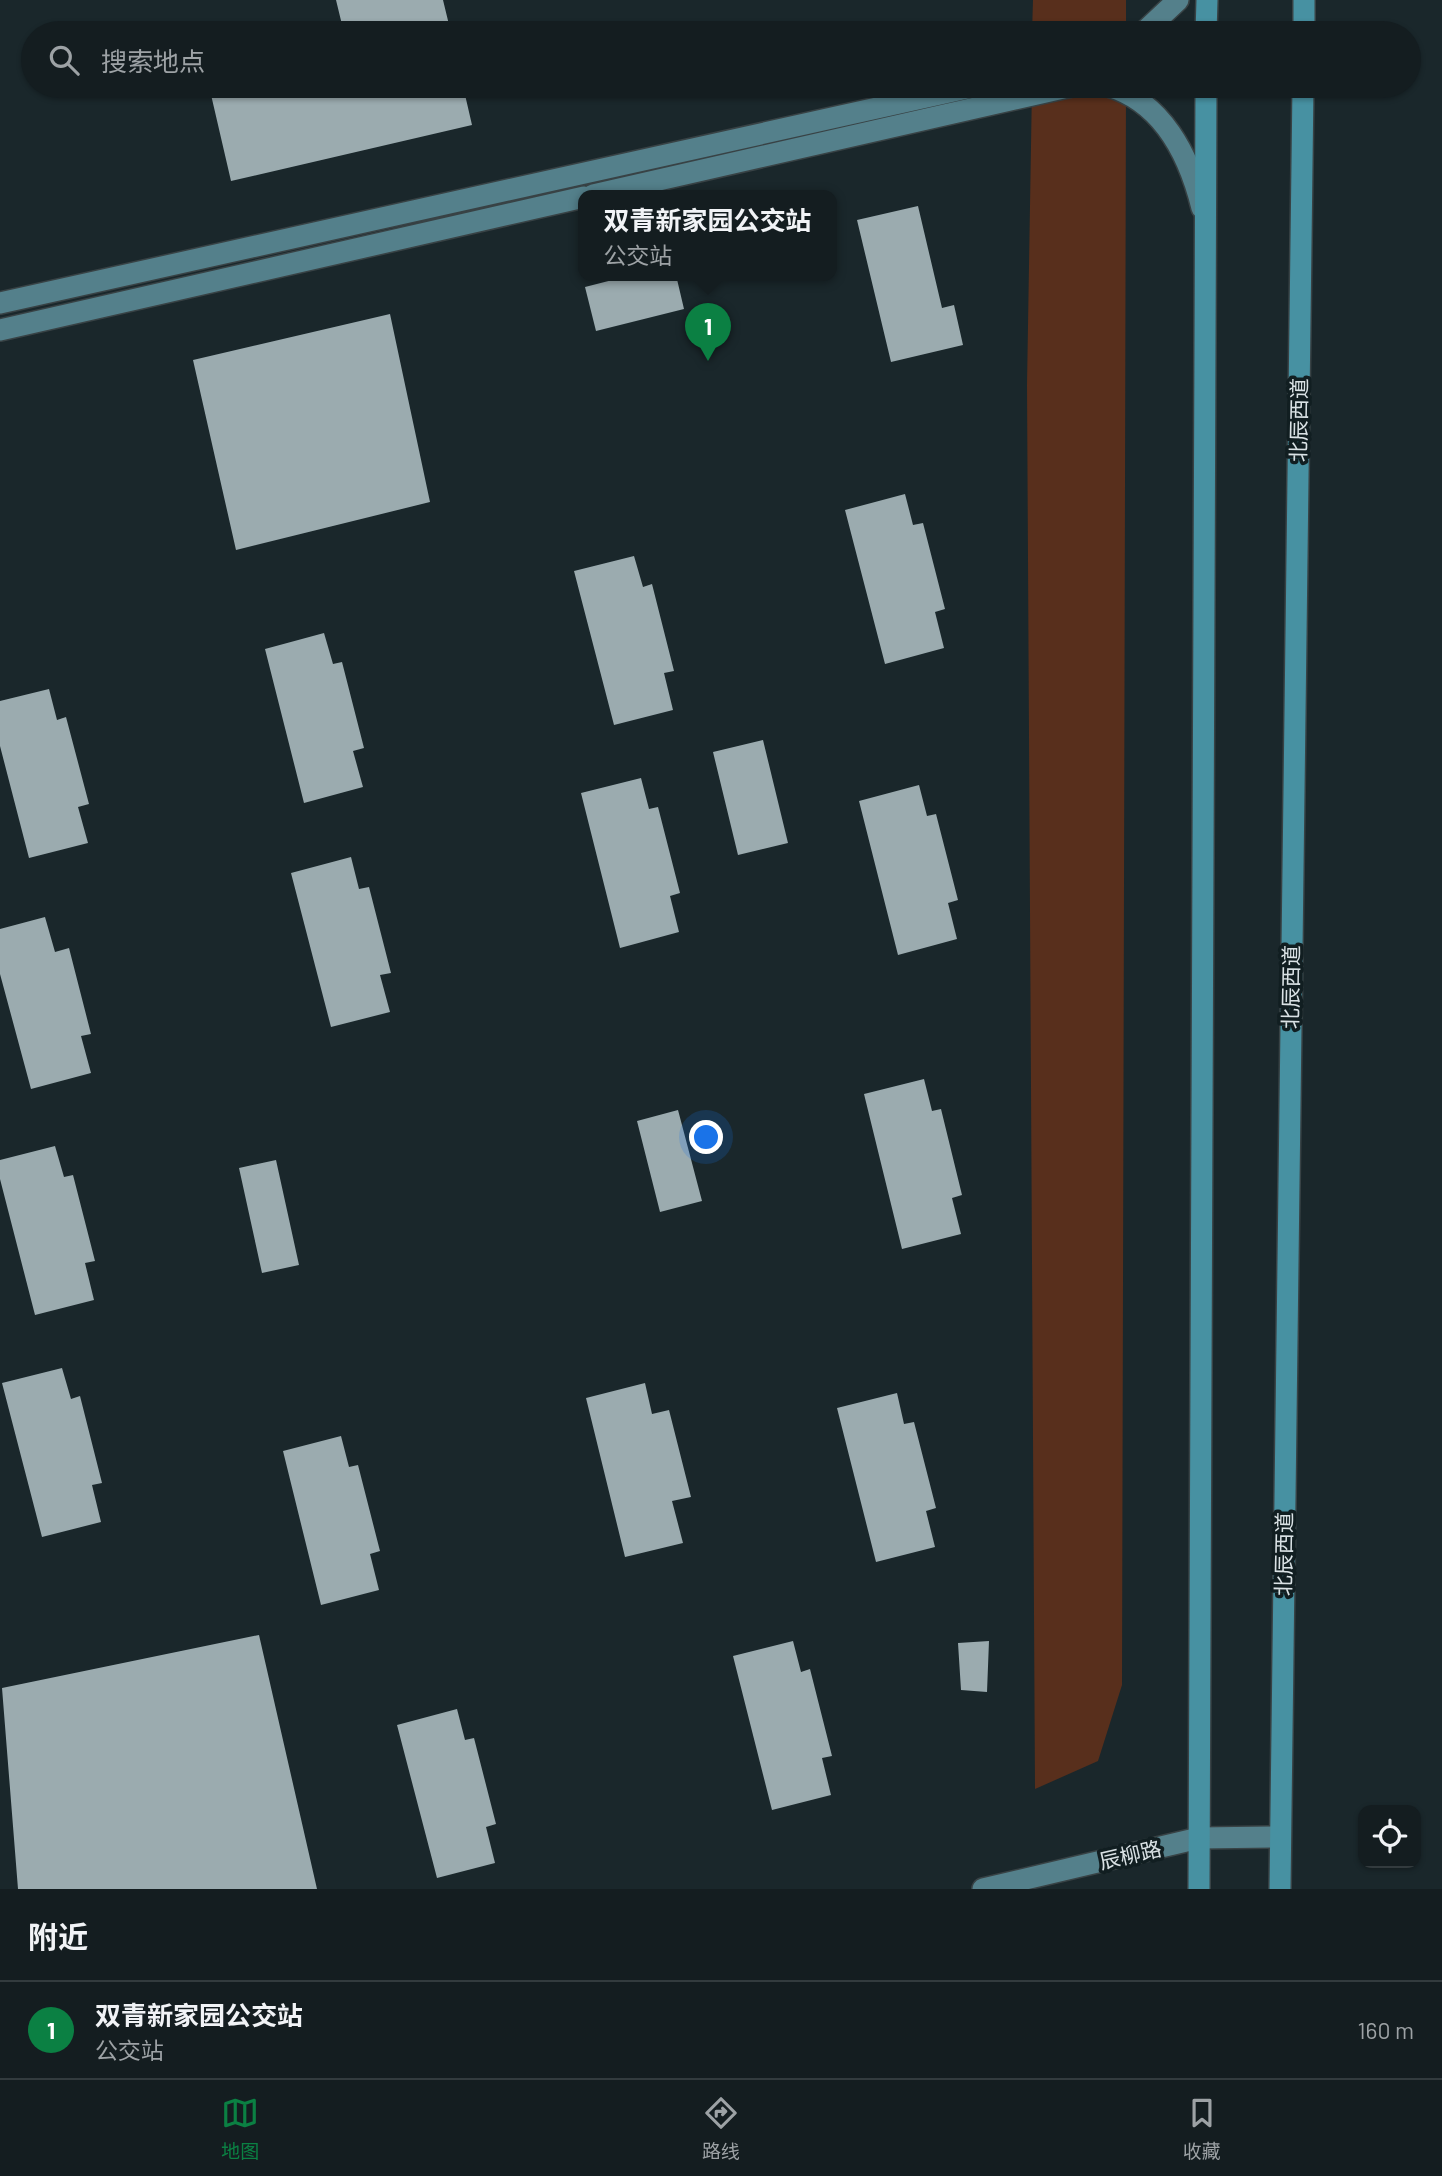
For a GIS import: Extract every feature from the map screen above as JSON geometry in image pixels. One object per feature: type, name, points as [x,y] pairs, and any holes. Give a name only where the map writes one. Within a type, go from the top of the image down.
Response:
[{"type":"main road","points":[[1206,21],[1207,0]]},
{"type":"main road","points":[[1304,0],[1304,21]]},
{"type":"main road","points":[[1199,1889],[1206,98]]},
{"type":"main road","name":"北辰西道","points":[[1280,1889],[1303,98]]},
{"type":"street","points":[[1156,21],[1178,0]]},
{"type":"street","points":[[0,303],[922,98]]},
{"type":"street","points":[[615,190],[1019,98]]},
{"type":"street","points":[[1137,98],[1159,118],[1188,165],[1204,217]]},
{"type":"street","points":[[0,330],[578,198]]},
{"type":"street","name":"辰柳路","points":[[983,1889],[1199,1838],[1280,1838]]},
{"type":"shaded area","points":[[1033,0],[1126,0],[1126,21],[1032,21]]},
{"type":"shaded area","points":[[1032,98],[1126,98],[1122,1685],[1098,1761],[1035,1789],[1027,385]]},
{"type":"building","points":[[336,0],[443,0],[448,21],[341,21]]},
{"type":"building","points":[[212,98],[466,98],[472,125],[231,181]]},
{"type":"building","points":[[918,206],[942,308],[954,305],[963,345],[891,362],[857,220]]},
{"type":"building","points":[[608,281],[677,281],[684,309],[596,331],[585,287]]},
{"type":"building","points":[[390,314],[430,502],[236,550],[193,360]]},
{"type":"building","points":[[905,494],[913,525],[923,523],[945,609],[935,612],[944,648],[885,664],[845,510]]},
{"type":"building","points":[[634,556],[643,587],[652,584],[674,671],[664,673],[673,710],[614,725],[574,571]]},
{"type":"building","points":[[324,633],[333,664],[342,662],[364,748],[353,751],[363,787],[304,803],[265,649]]},
{"type":"building","points":[[49,689],[57,720],[66,717],[89,804],[78,807],[88,843],[29,858],[0,746],[0,701]]},
{"type":"building","points":[[763,740],[788,843],[738,855],[713,752]]},
{"type":"building","points":[[641,778],[649,809],[658,807],[680,893],[670,896],[679,932],[620,948],[581,793]]},
{"type":"building","points":[[919,785],[927,816],[936,814],[958,900],[948,903],[957,939],[898,955],[859,801]]},
{"type":"building","points":[[351,857],[359,889],[369,887],[391,973],[380,975],[390,1012],[331,1027],[291,873]]},
{"type":"building","points":[[45,917],[55,952],[69,948],[91,1034],[81,1036],[91,1073],[31,1089],[0,974],[0,929]]},
{"type":"building","points":[[924,1079],[932,1111],[941,1109],[962,1195],[952,1198],[961,1234],[902,1249],[864,1094]]},
{"type":"building","points":[[678,1110],[702,1201],[660,1212],[637,1121]]},
{"type":"building","points":[[55,1146],[64,1177],[73,1175],[95,1261],[85,1263],[94,1300],[35,1315],[0,1179],[0,1160]]},
{"type":"building","points":[[276,1160],[299,1265],[262,1273],[239,1168]]},
{"type":"building","points":[[62,1368],[71,1399],[80,1396],[102,1483],[92,1485],[101,1522],[42,1537],[2,1383]]},
{"type":"building","points":[[645,1383],[652,1414],[669,1410],[691,1497],[672,1501],[683,1543],[625,1557],[586,1398]]},
{"type":"building","points":[[897,1393],[904,1424],[914,1422],[936,1508],[926,1511],[935,1547],[876,1562],[837,1408]]},
{"type":"building","points":[[341,1436],[349,1467],[358,1465],[380,1551],[370,1554],[379,1590],[321,1605],[283,1451]]},
{"type":"building","points":[[259,1635],[317,1889],[18,1889],[2,1688]]},
{"type":"building","points":[[793,1641],[801,1672],[810,1669],[832,1756],[822,1758],[831,1795],[772,1810],[733,1656]]},
{"type":"building","points":[[989,1641],[987,1692],[961,1690],[958,1643]]},
{"type":"building","points":[[457,1709],[465,1740],[474,1738],[496,1824],[486,1827],[495,1863],[437,1878],[397,1725]]},
{"type":"place","name":"双青新家园公交站","points":[[708,361]]}]
